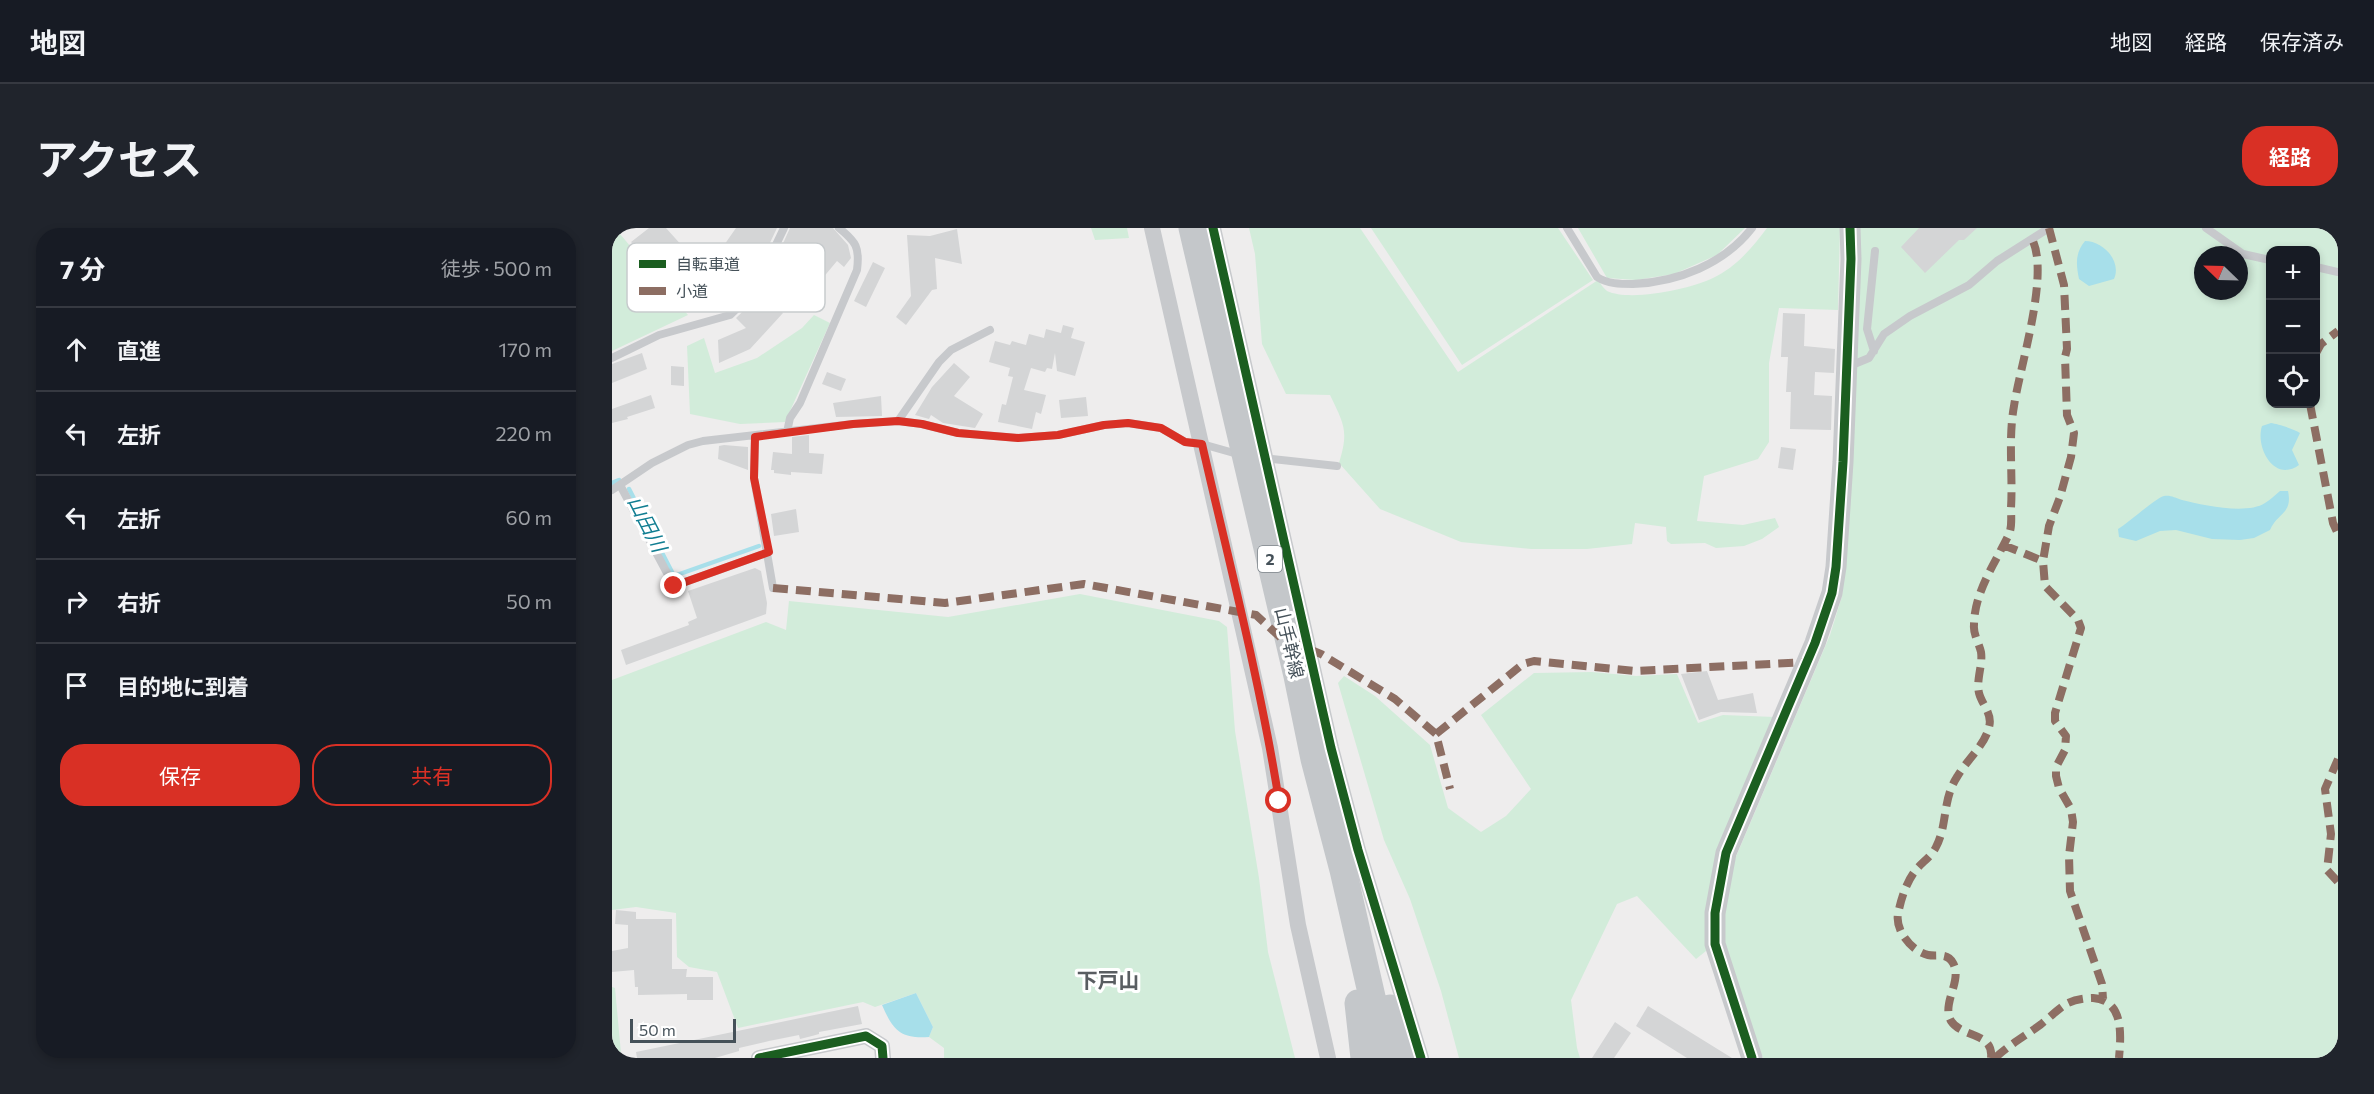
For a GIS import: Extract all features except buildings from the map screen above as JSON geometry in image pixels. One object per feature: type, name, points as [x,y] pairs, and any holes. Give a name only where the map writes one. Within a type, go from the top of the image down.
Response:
[{"type":"main road","name":"山手幹線","points":[[1192,228],[1297,676],[1314,759],[1343,870],[1386,1058]]},
{"type":"main road","points":[[1314,759],[1358,1001],[1364,1058]]},
{"type":"main road","points":[[1343,870],[1407,1058]]},
{"type":"street","points":[[1152,228],[1270,748],[1298,925],[1328,1058]]},
{"type":"street","points":[[1213,228],[1344,799],[1421,1058]]},
{"type":"street","points":[[1752,1058],[1715,944],[1714,913],[1726,853],[1815,643],[1832,593],[1836,567],[1847,367],[1850,228]]},
{"type":"street","points":[[759,1058],[866,1036],[882,1046],[883,1058]]},
{"type":"lane","points":[[777,243],[784,228]]},
{"type":"lane","points":[[787,432],[789,418],[800,403],[857,270],[859,254],[855,243],[838,228]]},
{"type":"lane","points":[[1567,228],[1597,277],[1605,282],[1630,284],[1668,280],[1699,269],[1717,259],[1752,228]]},
{"type":"lane","points":[[1847,367],[1869,358],[1884,334],[1910,316],[1969,285],[1997,261],[2049,228]]},
{"type":"lane","points":[[2206,228],[2243,254],[2266,259]]},
{"type":"lane","points":[[1874,351],[1868,329],[1875,251]]},
{"type":"lane","points":[[2320,268],[2338,272]]},
{"type":"lane","points":[[612,358],[658,335],[730,315],[733,312]]},
{"type":"lane","points":[[898,421],[939,362],[951,350],[990,330]]},
{"type":"lane","points":[[769,552],[674,586],[616,488],[652,463],[688,445],[704,441],[898,421],[958,433],[1018,438],[1058,435],[1104,425],[1128,423],[1161,428],[1185,442],[1202,444],[1235,455],[1337,466]]},
{"type":"lane","points":[[755,437],[754,478],[769,552],[773,588]]},
{"type":"green space","points":[[612,228],[615,228],[628,243],[627,312],[685,312],[688,315],[612,351]]},
{"type":"green space","points":[[1091,228],[1127,228],[1129,238],[1095,240]]},
{"type":"green space","points":[[1249,228],[1360,228],[1458,372],[1598,280],[1607,291],[1617,294],[1645,295],[1676,290],[1703,282],[1729,269],[1750,250],[1767,228],[1840,228],[1838,310],[1779,308],[1769,363],[1769,442],[1758,459],[1704,476],[1697,521],[1743,525],[1775,518],[1779,527],[1762,539],[1744,546],[1716,548],[1705,543],[1671,544],[1667,541],[1666,527],[1635,523],[1632,544],[1587,549],[1531,549],[1461,542],[1380,509],[1339,463],[1344,443],[1344,428],[1330,395],[1286,394],[1262,344],[1255,254]]},
{"type":"green space","points":[[1371,228],[1558,228],[1593,280],[1462,365]]},
{"type":"green space","points":[[1578,228],[1745,228],[1717,255],[1674,274],[1636,280],[1607,278]]},
{"type":"green space","points":[[1859,228],[2338,228],[2338,1058],[1763,1058],[1728,964],[1722,922],[1735,859],[1830,635],[1842,596]]},
{"type":"green space","points":[[814,315],[830,323],[785,422],[740,424],[690,414],[687,346],[704,338],[715,373],[757,358],[802,328]]},
{"type":"green space","points":[[1080,594],[1219,621],[1227,627],[1235,731],[1259,878],[1268,952],[1295,1058],[944,1058],[944,1048],[929,1037],[933,1027],[916,993],[875,1007],[863,1002],[738,1028],[717,972],[689,967],[677,957],[676,913],[636,907],[612,910],[612,680],[766,622],[786,630],[789,601],[948,617]]},
{"type":"green space","points":[[1592,672],[1636,676],[1677,674],[1698,723],[1723,715],[1775,717],[1705,915],[1706,951],[1696,959],[1637,896],[1617,904],[1571,1000],[1580,1058],[1459,1058],[1441,991],[1410,899],[1384,840],[1338,683],[1344,676],[1375,696],[1430,745],[1448,808],[1481,832],[1506,816],[1531,789],[1481,715],[1534,673]]},
{"type":"green space","points":[[612,987],[615,988],[621,1053],[612,1053]]},
{"type":"water","points":[[2085,241],[2098,244],[2109,253],[2115,265],[2114,279],[2089,286],[2079,279],[2077,259],[2079,250]]},
{"type":"water","points":[[2271,423],[2300,433],[2292,450],[2299,465],[2290,469],[2282,469],[2274,466],[2269,460],[2261,443],[2261,434],[2262,426]]},
{"type":"water","points":[[2280,491],[2288,491],[2289,499],[2286,509],[2270,530],[2254,538],[2212,539],[2176,530],[2160,531],[2136,541],[2119,537],[2118,529],[2164,496],[2236,509],[2257,507]]},
{"type":"water","points":[[916,993],[933,1027],[929,1037],[911,1036],[899,1031],[890,1021],[882,1005]]},
{"type":"waterway","name":"山田川","points":[[612,483],[619,480]]},
{"type":"waterway","name":"山田川","points":[[629,489],[674,576],[759,546]]},
{"type":"marked path","points":[[2049,228],[2064,285],[2067,415],[2074,433],[2071,457],[2049,526],[2043,561],[2045,586],[2078,620],[2081,628],[2055,713],[2055,721],[2066,736],[2065,750],[2056,767],[2056,776],[2059,788],[2071,809],[2073,822],[2069,856],[2070,891],[2102,984],[2103,999]]},
{"type":"marked path","points":[[1991,1058],[1991,1050],[1983,1039],[1962,1030],[1951,1021],[1948,1007],[1956,977],[1953,963],[1948,957],[1922,953],[1910,944],[1899,927],[1898,914],[1909,881],[1934,850],[1940,838],[1952,786],[1984,740],[1990,722],[1978,688],[1981,657],[1974,632],[1975,615],[1982,587],[2011,528],[2012,419],[2032,321],[2038,274],[2037,255],[2032,239]]},
{"type":"marked path","points":[[2320,346],[2338,331]]},
{"type":"marked path","points":[[2311,408],[2333,523],[2338,534]]},
{"type":"marked path","points":[[2003,545],[2043,561]]},
{"type":"marked path","points":[[773,588],[945,603],[1084,584],[1256,615],[1281,638],[1321,654],[1395,699],[1436,734],[1450,789]]},
{"type":"marked path","points":[[1436,734],[1523,664],[1534,661],[1634,671],[1808,662]]},
{"type":"marked path","points":[[2338,759],[2325,789],[2331,834],[2327,870],[2338,882]]},
{"type":"marked path","points":[[1995,1058],[2066,1004],[2093,998],[2103,1000],[2115,1012],[2120,1029],[2119,1058]]},
{"type":"cycle path","points":[[1213,228],[1331,748],[1358,850],[1421,1058]]},
{"type":"cycle path","points":[[1752,1058],[1715,944],[1715,913],[1726,853],[1815,643],[1832,593],[1836,567],[1843,462],[1851,259],[1850,228]]},
{"type":"cycle path","points":[[759,1058],[866,1036],[882,1046],[883,1058]]},
{"type":"district","name":"下戸山","points":[[1108,981]]},
{"type":"route","points":[[674,586],[769,552],[754,478],[755,437],[853,424],[898,421],[958,433],[1018,438],[1058,435],[1104,425],[1128,423],[1161,428],[1185,442],[1202,444],[1251,658],[1279,801]]}]
